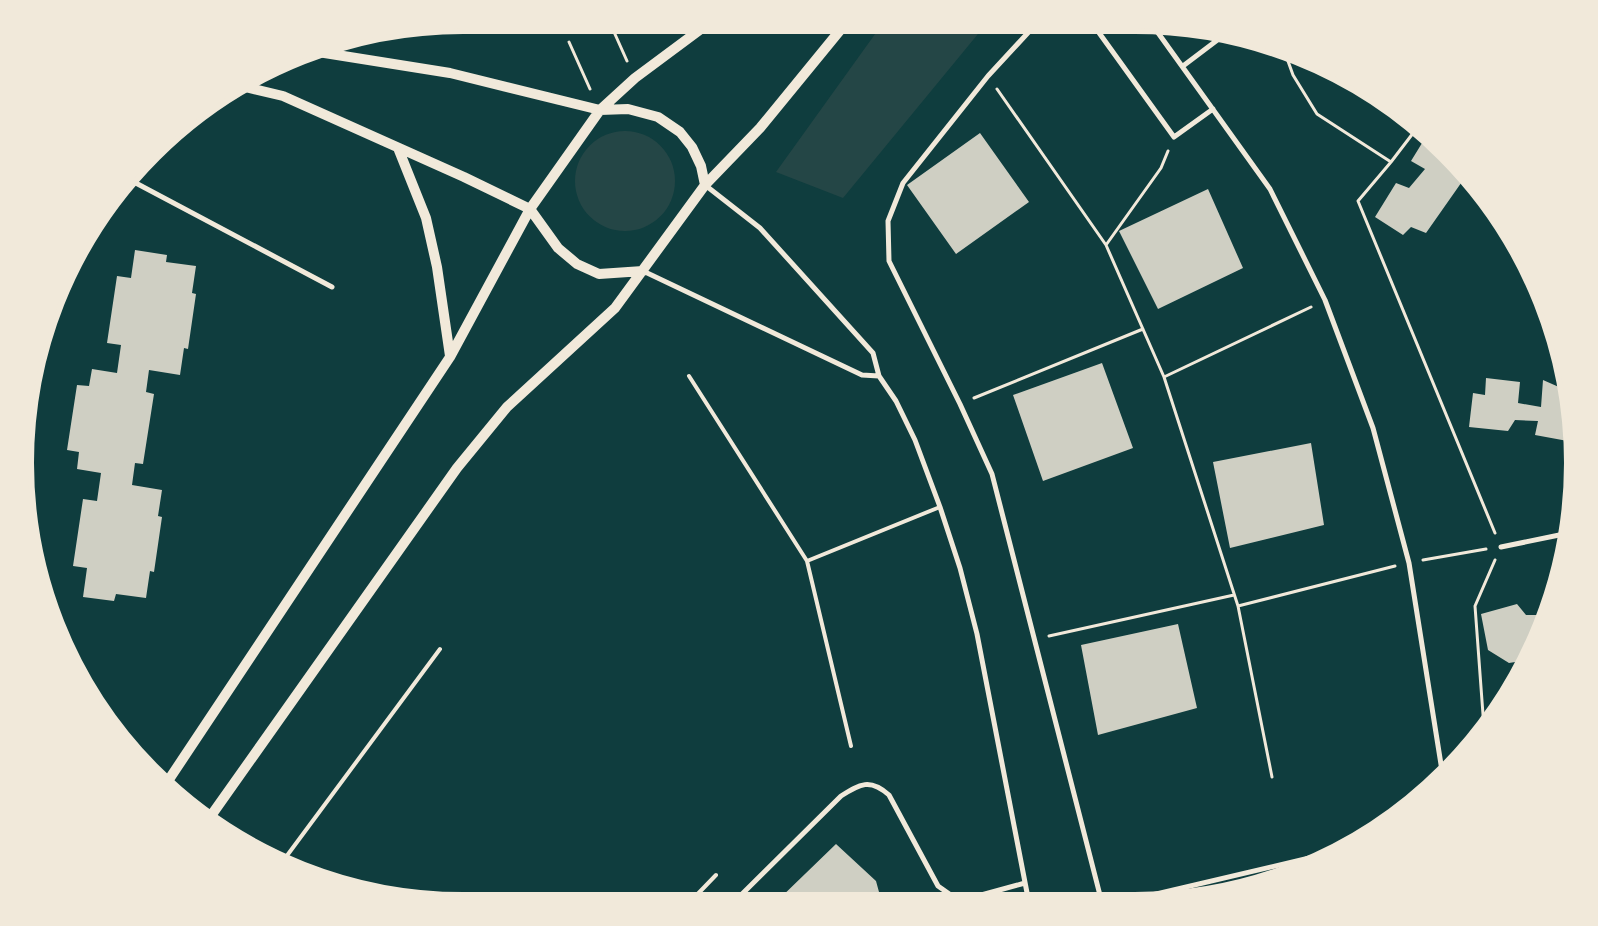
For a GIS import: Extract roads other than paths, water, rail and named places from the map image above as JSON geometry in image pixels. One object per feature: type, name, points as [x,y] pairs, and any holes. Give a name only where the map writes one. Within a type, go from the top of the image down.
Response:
[{"type":"main road","points":[[169,779],[450,356],[530,209],[600,110],[635,78],[699,31]]},
{"type":"main road","points":[[212,814],[458,468],[507,407],[615,308],[705,185],[760,128],[839,31]]},
{"type":"main road","points":[[326,53],[450,73],[600,110],[628,109],[658,117],[680,132],[692,147],[701,166],[705,185]]},
{"type":"main road","points":[[249,88],[283,96],[464,177],[530,209],[558,248],[577,264],[599,274],[643,272]]},
{"type":"main road","points":[[398,148],[426,218],[437,267],[450,356]]},
{"type":"street","points":[[1030,31],[988,76],[903,183],[888,221],[889,262],[960,404],[992,474],[1100,895]]},
{"type":"street","points":[[1098,31],[1174,137],[1213,109]]},
{"type":"street","points":[[1158,32],[1270,189],[1325,300],[1373,428],[1409,563],[1441,767]]},
{"type":"street","points":[[1183,66],[1218,40]]},
{"type":"street","points":[[134,182],[332,287]]},
{"type":"street","points":[[705,185],[760,228],[873,353],[879,376],[896,401],[915,440],[960,568],[977,634],[1028,895]]},
{"type":"street","points":[[643,272],[862,376],[879,376]]},
{"type":"street","points":[[1501,547],[1560,535]]},
{"type":"street","points":[[740,895],[841,796],[854,787],[867,783],[880,787],[889,795],[938,886],[949,895]]},
{"type":"street","points":[[1151,894],[1309,858]]},
{"type":"street","points":[[981,895],[1025,883]]},
{"type":"lane","points":[[688,376],[807,561],[851,746]]},
{"type":"lane","points":[[807,561],[940,507]]},
{"type":"lane","points":[[286,857],[440,649]]},
{"type":"lane","points":[[696,895],[716,875]]}]
